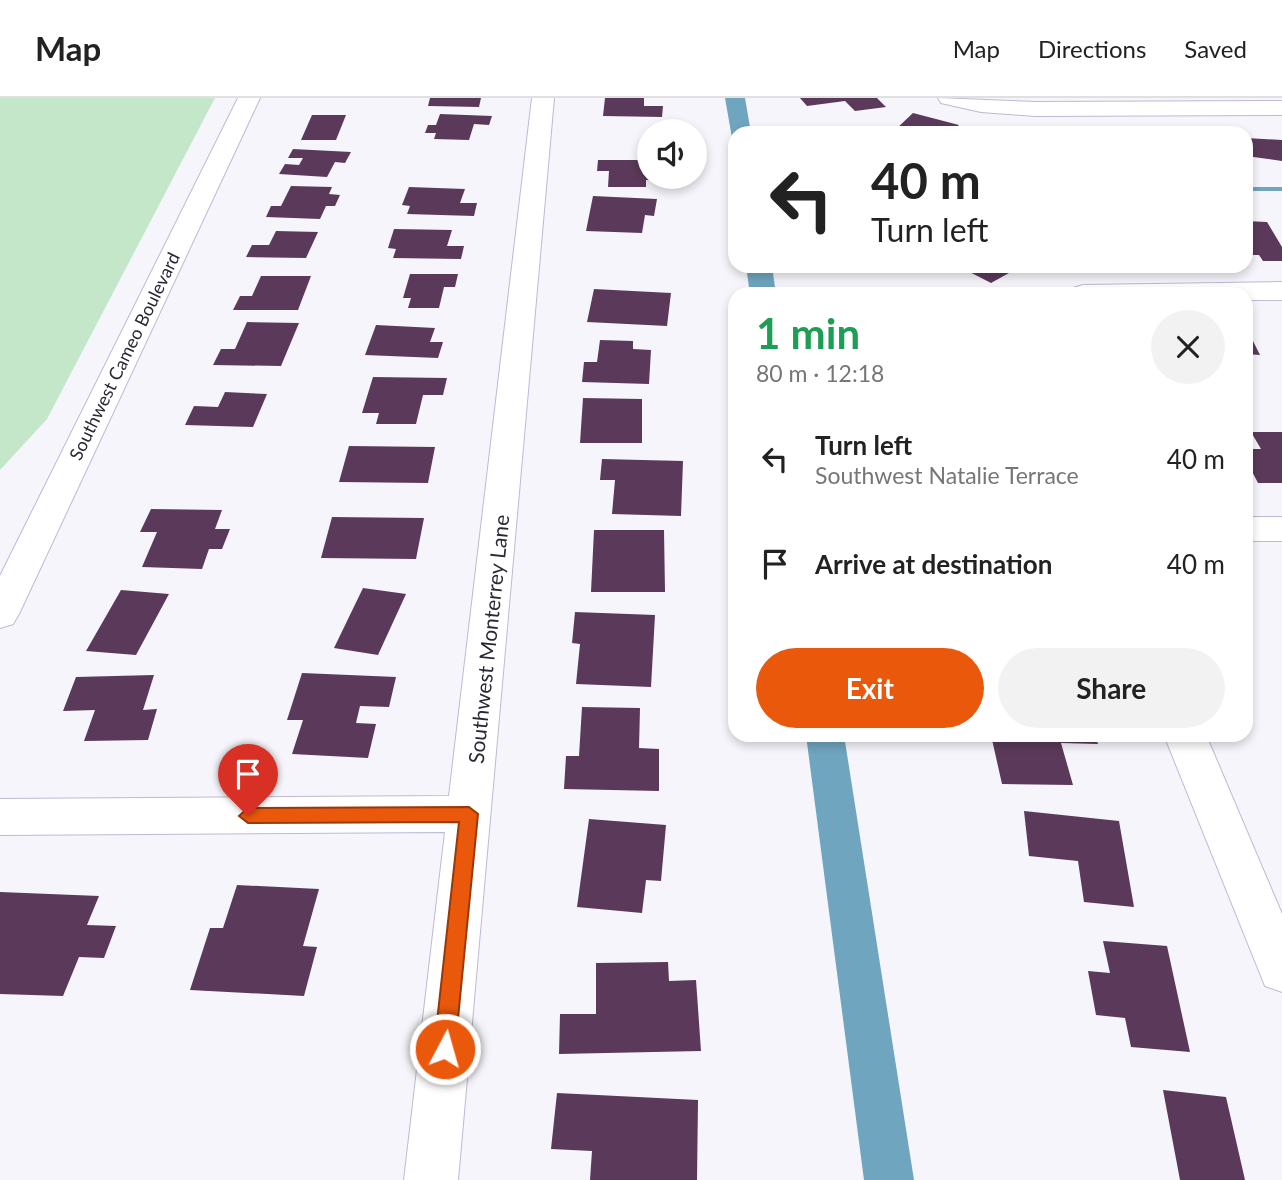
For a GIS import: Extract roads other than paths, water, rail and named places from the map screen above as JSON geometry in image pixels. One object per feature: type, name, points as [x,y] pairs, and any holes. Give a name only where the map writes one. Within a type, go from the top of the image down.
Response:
[{"type":"street","name":"Southwest Cameo Boulevard","points":[[0,614],[249,98]]},
{"type":"street","name":"Southwest Monterrey Lane","points":[[431,1180],[543,98]]},
{"type":"street","points":[[948,98],[981,105],[1035,109],[1282,108]]},
{"type":"street","points":[[1253,292],[1282,292]]},
{"type":"street","points":[[1253,529],[1282,529]]},
{"type":"street","points":[[1188,742],[1272,920],[1282,970]]},
{"type":"street","points":[[0,817],[469,814]]},
{"type":"waterway","points":[[735,98],[739,126]]},
{"type":"waterway","points":[[1253,189],[1282,189]]},
{"type":"waterway","points":[[760,273],[762,287]]},
{"type":"waterway","points":[[826,742],[889,1180]]}]
